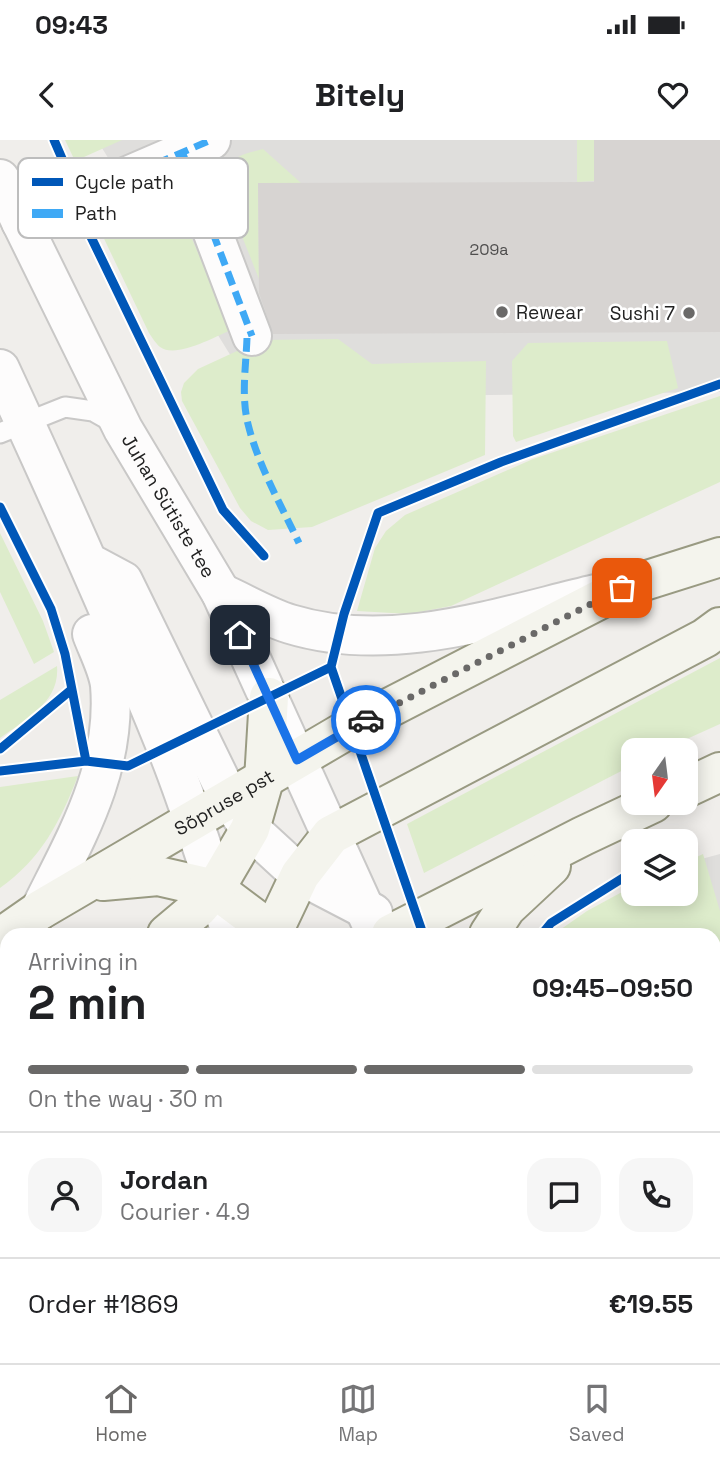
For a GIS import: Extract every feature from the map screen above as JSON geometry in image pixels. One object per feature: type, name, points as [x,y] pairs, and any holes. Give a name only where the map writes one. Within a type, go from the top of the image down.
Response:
[{"type":"main road","name":"Sõpruse pst","points":[[14,928],[40,910],[195,821],[240,814],[264,780],[352,727],[622,588],[720,557]]},
{"type":"main road","points":[[275,928],[300,875],[331,835],[705,638],[720,627]]},
{"type":"main road","points":[[264,780],[269,697]]},
{"type":"main road","points":[[698,782],[720,772]]},
{"type":"main road","points":[[174,928],[215,889],[240,814]]},
{"type":"main road","points":[[386,926],[625,816]]},
{"type":"main road","points":[[493,928],[506,908],[583,836]]},
{"type":"main road","points":[[91,882],[158,876],[215,889],[266,928]]},
{"type":"street","points":[[171,158],[197,147]]},
{"type":"street","name":"Juhan Sütiste tee","points":[[0,179],[18,216]]},
{"type":"street","name":"Juhan Sütiste tee","points":[[29,238],[123,429],[221,593],[331,835],[386,926]]},
{"type":"street","points":[[223,238],[252,336]]},
{"type":"street","points":[[0,369],[12,427],[87,562],[195,821],[230,928]]},
{"type":"street","points":[[87,562],[123,581],[240,814],[300,875],[386,926]]},
{"type":"street","points":[[40,910],[93,803],[105,764],[110,683],[79,600],[87,562]]},
{"type":"street","points":[[221,593],[290,624],[340,633],[391,636],[466,625],[622,588]]},
{"type":"lane","points":[[12,427],[65,407],[93,411],[123,429]]},
{"type":"shaded area","points":[[97,140],[720,140],[720,392],[257,398],[158,238],[248,238],[248,158],[108,158]]},
{"type":"shaded area","points":[[720,854],[720,928],[712,928],[698,876],[698,860]]},
{"type":"green space","points":[[65,140],[122,140],[82,158],[74,158]]},
{"type":"green space","points":[[577,140],[594,140],[594,181],[577,182]]},
{"type":"green space","points":[[263,149],[301,183],[258,183],[259,279],[243,238],[248,238],[248,158],[236,158]]},
{"type":"green space","points":[[104,238],[192,238],[231,330],[195,346],[175,350],[160,347],[149,333]]},
{"type":"green space","points":[[338,339],[372,364],[486,361],[485,455],[312,527],[268,530],[251,521],[240,508],[182,401],[184,383],[198,369],[261,340]]},
{"type":"green space","points":[[667,341],[678,388],[516,442],[513,436],[512,361],[528,343]]},
{"type":"green space","points":[[720,396],[720,482],[451,606],[409,614],[357,611],[375,548],[386,531],[405,515],[533,459]]},
{"type":"green space","points":[[0,533],[43,621],[54,652],[34,664],[0,592]]},
{"type":"green space","points":[[720,658],[720,724],[689,738],[621,738],[621,771],[424,873],[407,824]]},
{"type":"green space","points":[[57,666],[53,690],[47,700],[0,738],[0,700]]},
{"type":"green space","points":[[78,776],[48,838],[27,865],[0,888],[0,787]]},
{"type":"green space","points":[[703,854],[720,911],[720,928],[563,928],[621,893],[621,906],[698,906],[698,856]]},
{"type":"building","points":[[594,140],[720,140],[720,332],[273,334],[259,293],[258,183],[594,182]]},
{"type":"marked path","points":[[169,158],[211,140]]},
{"type":"marked path","points":[[183,154],[185,158]]},
{"type":"marked path","points":[[215,238],[252,336]]},
{"type":"marked path","points":[[247,338],[244,392],[248,424],[264,470],[299,543]]},
{"type":"cycle path","points":[[54,140],[62,158]]},
{"type":"cycle path","points":[[91,238],[223,510],[264,556]]},
{"type":"cycle path","points":[[421,928],[331,667],[344,614],[378,513],[501,462],[720,384]]},
{"type":"cycle path","points":[[0,507],[51,609],[65,654],[86,761]]},
{"type":"cycle path","points":[[0,771],[86,761],[128,766],[331,667]]},
{"type":"cycle path","points":[[0,749],[71,690]]},
{"type":"cycle path","points":[[547,928],[621,879]]},
{"type":"way so far","points":[[366,720],[622,588]]},
{"type":"place","name":"Rewear","points":[[502,312]]},
{"type":"place","name":"Sushi 7","points":[[689,313]]},
{"type":"route","points":[[240,635],[297,760],[366,720]]}]
